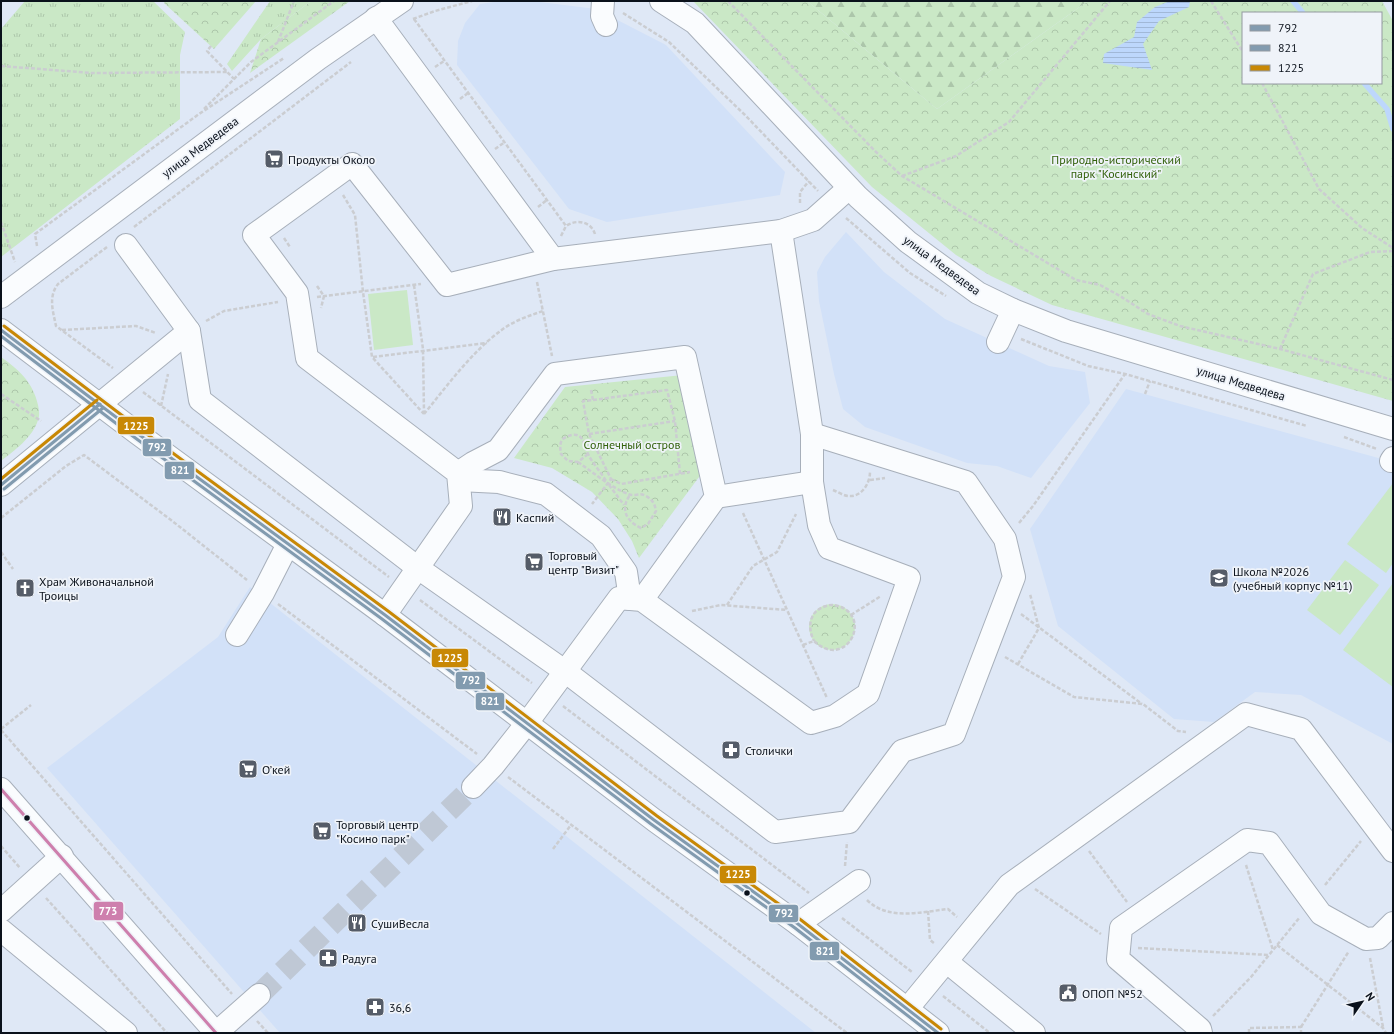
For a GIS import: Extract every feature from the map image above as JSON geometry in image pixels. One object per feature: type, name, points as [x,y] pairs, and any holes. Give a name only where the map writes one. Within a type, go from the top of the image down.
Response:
[{"type":"street","name":"улица Медведева","points":[[1,297],[318,59],[382,26],[402,1]]},
{"type":"street","points":[[603,1],[602,16],[606,25]]},
{"type":"street","name":"улица Медведева","points":[[661,1],[695,23],[849,188],[908,242],[978,293],[1013,310],[1066,331],[1393,429]]},
{"type":"street","points":[[382,26],[544,262]]},
{"type":"street","points":[[636,599],[626,572],[601,536],[546,494],[500,482],[459,477],[307,358],[297,293],[254,235],[352,164],[447,285],[544,262],[781,231],[813,220],[849,188]]},
{"type":"street","points":[[473,787],[494,766],[566,672],[619,598],[636,599],[671,621],[811,723],[835,716],[868,694],[909,578],[829,548],[819,525],[812,482],[812,434],[781,231]]},
{"type":"street","points":[[122,240],[184,336],[200,400],[418,568],[566,672],[775,832],[849,822],[902,750],[954,734],[1014,577],[1005,539],[966,482],[812,434]]},
{"type":"street","points":[[998,342],[1013,310]]},
{"type":"street","points":[[1,330],[385,615],[660,824],[798,924],[908,1008],[938,1033]]},
{"type":"street","points":[[1,485],[184,336]]},
{"type":"street","points":[[385,615],[461,506],[459,477],[472,462],[498,450],[555,374],[685,357],[710,469],[725,496]]},
{"type":"street","points":[[636,599],[725,496],[812,482]]},
{"type":"street","points":[[237,635],[263,593],[288,544]]},
{"type":"street","points":[[908,1008],[1009,885],[1246,714],[1301,729],[1393,851]]},
{"type":"street","points":[[1,789],[62,856],[216,1033],[252,1002]]},
{"type":"street","points":[[1200,1031],[1118,959],[1121,928],[1247,840],[1269,843],[1321,914],[1362,937],[1378,938],[1393,923]]},
{"type":"street","points":[[1,911],[62,856]]},
{"type":"street","points":[[798,924],[856,883]]},
{"type":"street","points":[[1,930],[126,1033]]},
{"type":"street","points":[[949,959],[1034,1033]]},
{"type":"path","points":[[278,42],[294,1]]},
{"type":"path","points":[[199,114],[251,62],[334,1]]},
{"type":"path","points":[[382,26],[472,1]]},
{"type":"path","points":[[603,1],[669,42],[745,115],[816,189]]},
{"type":"path","points":[[728,1],[875,151],[902,176],[1076,280],[1100,285],[1148,314],[1180,326],[1280,350],[1393,380]]},
{"type":"path","points":[[902,176],[956,156],[1009,122],[1110,1]]},
{"type":"path","points":[[1211,1],[1242,50]]},
{"type":"path","points":[[414,18],[566,226],[572,222],[583,222],[594,229],[597,240]]},
{"type":"path","points":[[212,46],[207,51],[234,79]]},
{"type":"path","points":[[37,249],[35,234],[199,114],[290,54]]},
{"type":"path","points":[[357,58],[122,240],[58,284],[52,291],[52,303],[56,326],[548,695],[825,905],[990,1033]]},
{"type":"path","points":[[1,66],[92,74],[227,72]]},
{"type":"path","points":[[1263,84],[1319,189],[1362,228],[1393,248]]},
{"type":"path","points":[[332,178],[355,215],[363,292],[372,357],[424,414]]},
{"type":"path","points":[[800,208],[800,192],[809,182]]},
{"type":"path","points":[[1,222],[16,265],[21,261]]},
{"type":"path","points":[[1280,350],[1313,274],[1370,252],[1393,251]]},
{"type":"path","points":[[544,262],[543,311],[555,374]]},
{"type":"path","points":[[62,330],[136,326],[184,336],[224,311],[298,299],[444,281]]},
{"type":"path","points":[[414,285],[423,349],[424,414]]},
{"type":"path","points":[[424,414],[466,363],[499,332],[526,317],[543,311]]},
{"type":"path","points":[[372,357],[423,349],[487,343]]},
{"type":"path","points":[[587,370],[593,400]]},
{"type":"path","points":[[1005,539],[1033,506],[1125,374],[1313,428]]},
{"type":"path","points":[[1145,394],[1150,381]]},
{"type":"path","points":[[680,474],[675,421],[667,390],[583,401],[589,434],[611,479],[621,484],[710,469]]},
{"type":"path","points":[[1,394],[41,421]]},
{"type":"path","points":[[589,434],[698,417]]},
{"type":"path","points":[[588,454],[584,441],[580,436],[572,435],[564,438],[560,444],[561,454],[568,462],[578,462],[608,483],[630,495],[642,494],[648,497],[654,504],[656,511],[648,524],[641,528],[634,524],[625,515],[624,505],[608,483],[588,454]]},
{"type":"path","points":[[1343,437],[1388,456]]},
{"type":"path","points":[[812,482],[849,496],[856,494],[865,488],[870,480],[870,467],[865,451]]},
{"type":"path","points":[[578,462],[588,454]]},
{"type":"path","points":[[1,518],[66,466],[84,456],[170,520],[263,593],[847,1033]]},
{"type":"path","points":[[580,520],[611,479]]},
{"type":"path","points":[[624,505],[630,495]]},
{"type":"path","points":[[725,496],[764,560],[835,716]]},
{"type":"path","points":[[727,605],[753,566],[778,552],[798,510]]},
{"type":"path","points":[[1,552],[13,569]]},
{"type":"path","points":[[1004,602],[1178,731],[1213,738]]},
{"type":"path","points":[[671,621],[686,612],[727,605],[787,610]]},
{"type":"path","points":[[827,605],[836,605],[844,608],[851,615],[854,623],[854,631],[852,639],[846,646],[829,650],[820,647],[814,641],[810,632],[809,623],[819,608],[827,605]]},
{"type":"path","points":[[803,645],[814,641]]},
{"type":"path","points":[[988,647],[1074,697],[1143,704]]},
{"type":"path","points":[[31,705],[1,729],[252,1002],[268,1033]]},
{"type":"path","points":[[849,822],[844,871],[856,883],[871,904],[895,914],[948,910],[974,929]]},
{"type":"path","points":[[553,849],[571,824]]},
{"type":"path","points":[[1200,1031],[1251,977],[1374,825]]},
{"type":"path","points":[[1078,835],[1138,916]]},
{"type":"path","points":[[1240,845],[1273,950]]},
{"type":"path","points":[[1,846],[32,883],[167,1033]]},
{"type":"path","points":[[1019,878],[1119,947],[1269,955]]},
{"type":"path","points":[[928,911],[930,940],[949,959]]},
{"type":"path","points":[[1301,1033],[1301,1027],[1328,984],[1362,937]]},
{"type":"path","points":[[1362,937],[1386,1033]]},
{"type":"path","points":[[1277,945],[1384,1028]]},
{"type":"path","points":[[1249,1033],[1249,1028],[1301,1027]]},
{"type":"shaded area","points":[[501,1],[532,1],[596,9],[666,45],[785,172],[780,195],[607,222],[569,209],[457,65],[458,41],[465,23],[480,4]]},
{"type":"shaded area","points":[[1170,1],[1190,1],[1189,7],[1159,21],[1143,44],[1152,70],[1103,63],[1104,54],[1134,37],[1137,22],[1155,7]]},
{"type":"shaded area","points":[[846,232],[884,272],[945,319],[1049,366],[1085,372],[1090,403],[1031,478],[997,466],[967,463],[865,427],[843,409],[819,301],[817,272],[825,257]]},
{"type":"shaded area","name":"Школа №2026 (учебный корпус №11)","points":[[1126,389],[1393,462],[1393,744],[1301,695],[1255,692],[1214,722],[1174,719],[1058,626],[1030,529]]},
{"type":"shaded area","name":"Торговый центр \"Косино парк\"","points":[[250,587],[816,1033],[280,1033],[47,768],[218,637]]},
{"type":"green space","points":[[25,1],[153,1],[185,32],[180,55],[180,119],[1,257],[1,29]]},
{"type":"green space","points":[[165,1],[256,1],[214,49],[164,3]]},
{"type":"green space","points":[[270,1],[311,1],[261,39],[232,71],[227,64]]},
{"type":"green space","points":[[311,1],[350,1],[250,73],[261,39]]},
{"type":"green space","name":"Природно-исторический парк \"Косинский\"","points":[[693,1],[807,1],[937,109],[1088,1],[1382,1],[1393,21],[1393,401],[1052,305],[991,276],[956,255],[872,187]]},
{"type":"green space","points":[[807,1],[1088,1],[937,109]]},
{"type":"green space","points":[[407,290],[413,345],[374,350],[368,294]]},
{"type":"green space","points":[[1,357],[14,367],[29,383],[36,397],[39,418],[36,426],[28,438],[1,461]]},
{"type":"green space","name":"Солнечный остров","points":[[683,375],[702,473],[639,558],[632,541],[618,519],[592,492],[552,468],[514,458],[565,387]]},
{"type":"green space","points":[[1393,483],[1393,563],[1386,573],[1347,544]]},
{"type":"green space","points":[[1345,560],[1379,585],[1340,635],[1307,610]]},
{"type":"green space","points":[[1393,583],[1393,687],[1343,650]]},
{"type":"green space","points":[[832,604],[845,608],[851,614],[855,627],[851,640],[845,646],[832,650],[819,646],[813,640],[809,627],[813,614],[819,608]]},
{"type":"waterway","points":[[1293,1],[1302,12]]},
{"type":"waterway","points":[[1365,84],[1387,109],[1393,129]]},
{"type":"tunnel","points":[[259,995],[473,787]]},
{"type":"transit line","name":"1225","points":[[4,326],[140,429],[388,611],[657,816],[801,920],[941,1029]]},
{"type":"transit line","name":"792","points":[[1,330],[137,433],[385,615],[654,820],[798,924],[938,1033]]},
{"type":"transit line","name":"821","points":[[1,336],[134,437],[382,619],[651,824],[795,928],[930,1033]]},
{"type":"transit line","name":"1225","points":[[1,479],[97,400]]},
{"type":"transit line","name":"792","points":[[1,485],[100,404]]},
{"type":"transit line","name":"821","points":[[4,489],[103,408]]},
{"type":"transit line","name":"773","points":[[1,789],[216,1033]]},
{"type":"place","name":"Продукты Около","points":[[274,159]]},
{"type":"place","name":"Каспий","points":[[502,517]]},
{"type":"place","name":"Торговый центр \"Визит\"","points":[[534,562]]},
{"type":"place","name":"Школа №2026 (учебный корпус №11)","points":[[1219,578]]},
{"type":"place","name":"Храм Живоначальной Троицы","points":[[25,588]]},
{"type":"place","name":"Столички","points":[[731,750]]},
{"type":"place","name":"О’кей","points":[[248,769]]},
{"type":"place","name":"Торговый центр \"Косино парк\"","points":[[322,831]]},
{"type":"place","name":"СушиВесла","points":[[357,923]]},
{"type":"place","name":"Радуга","points":[[328,958]]},
{"type":"place","name":"ОПОП №52","points":[[1068,993]]},
{"type":"place","name":"36,6","points":[[375,1007]]}]
